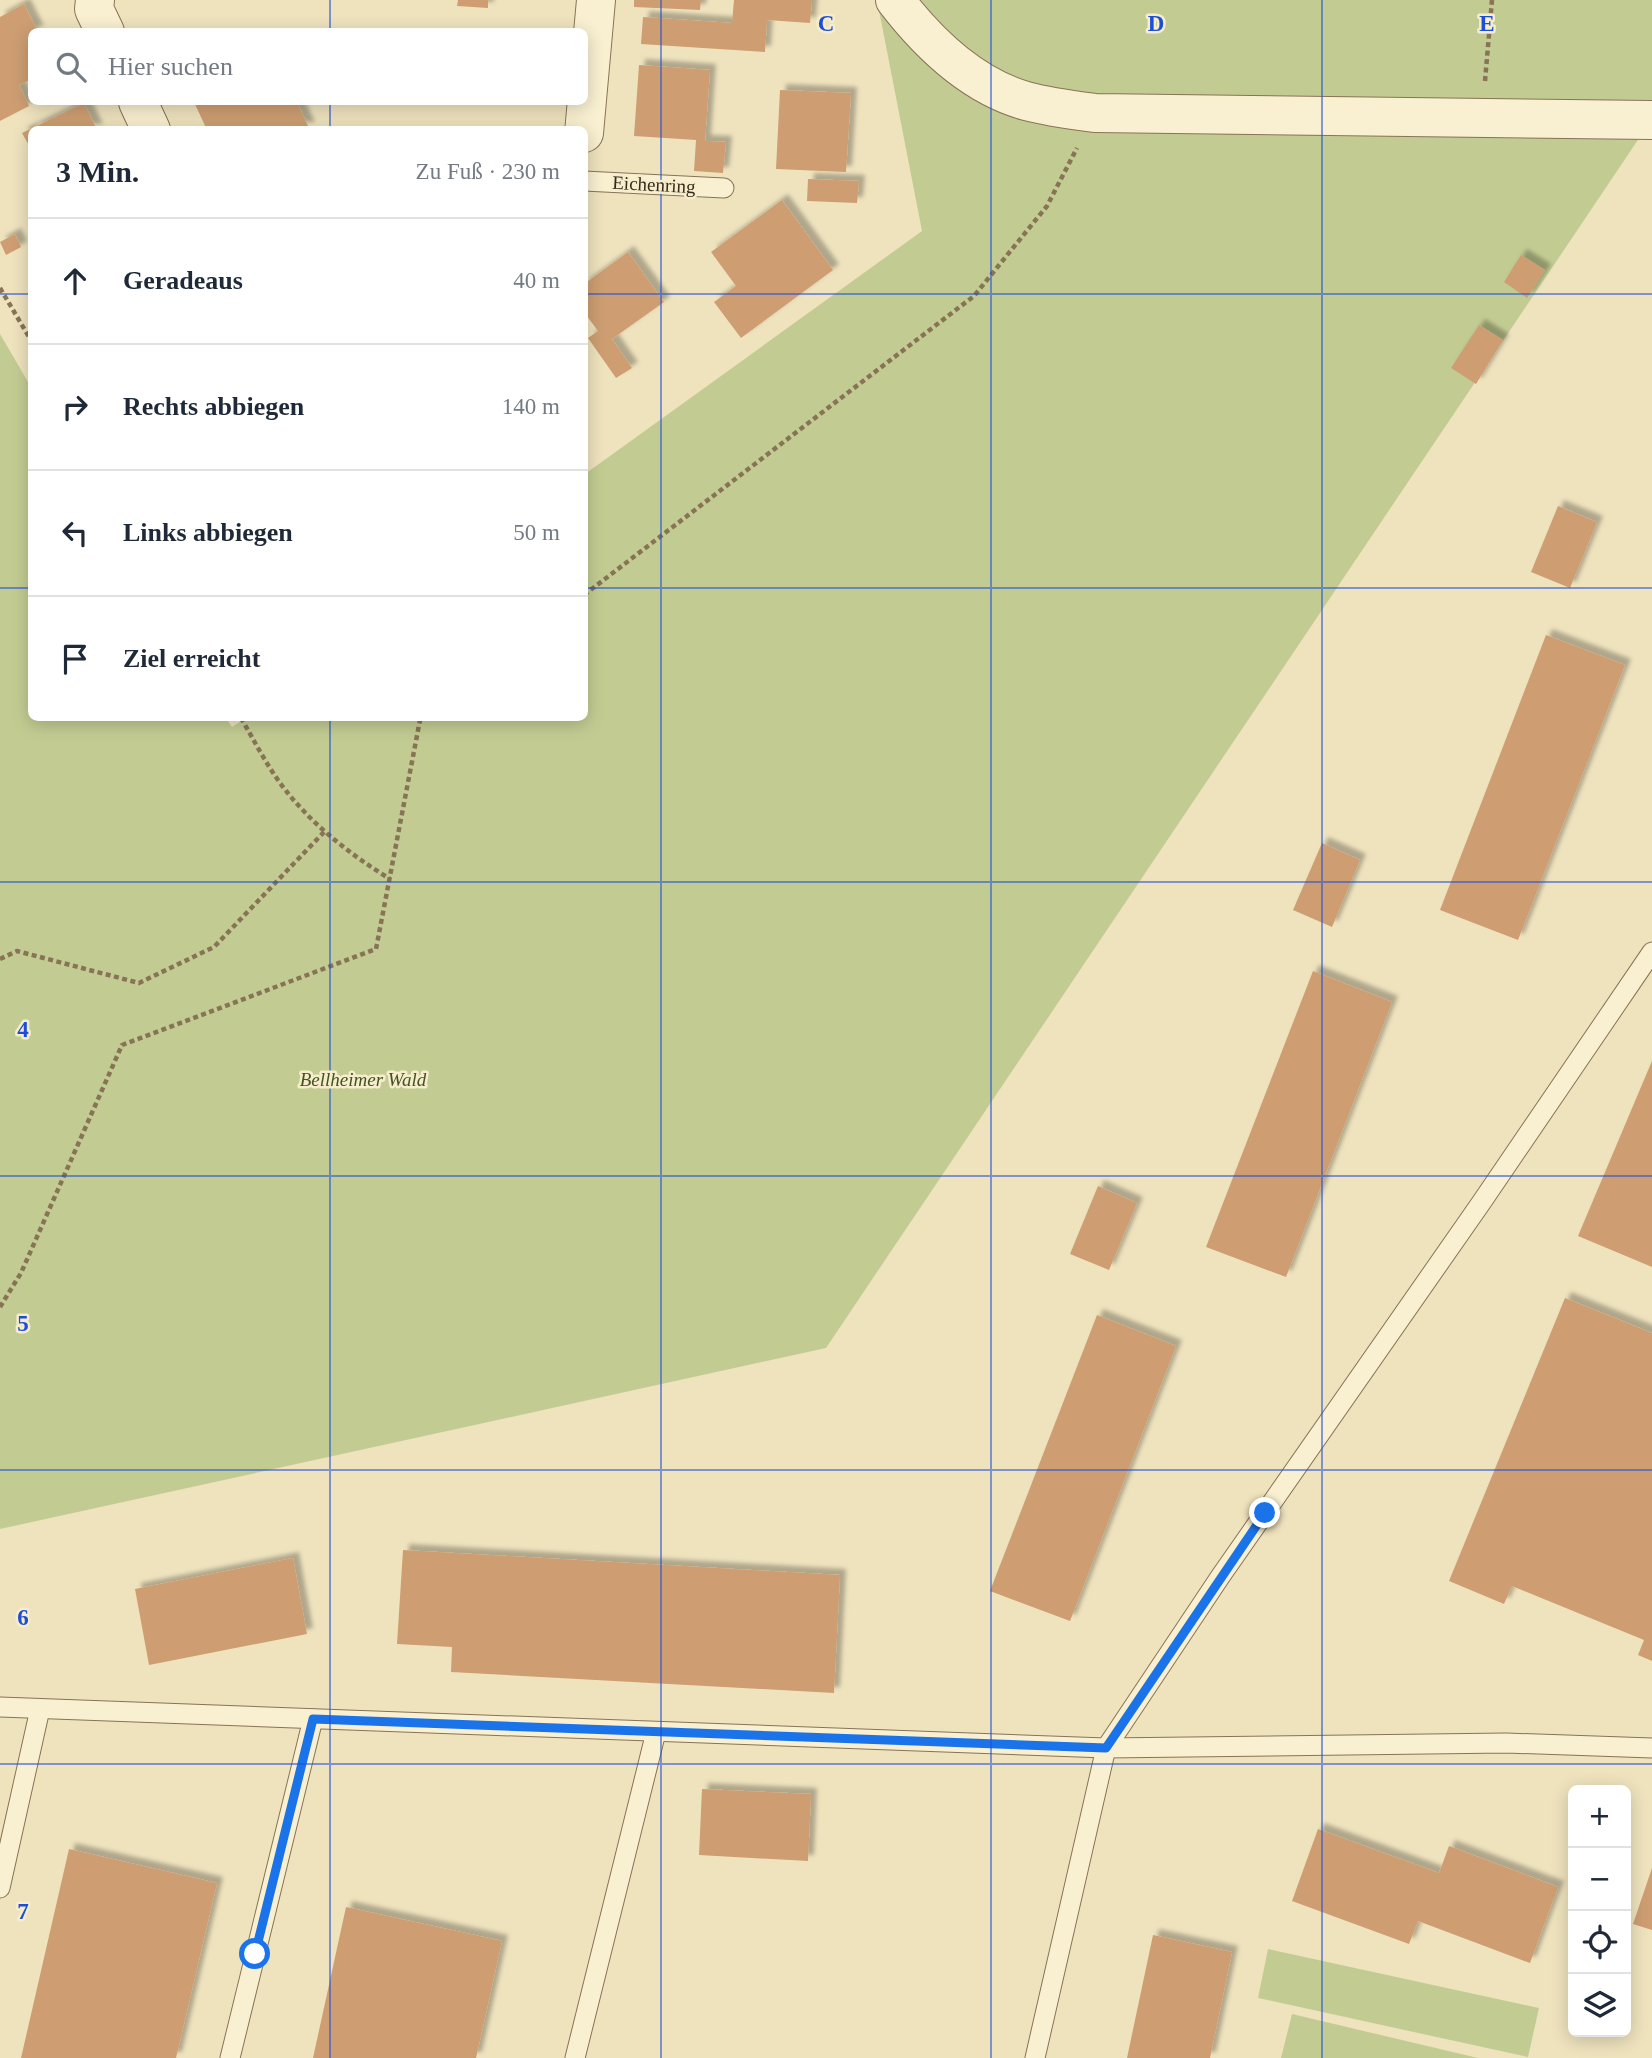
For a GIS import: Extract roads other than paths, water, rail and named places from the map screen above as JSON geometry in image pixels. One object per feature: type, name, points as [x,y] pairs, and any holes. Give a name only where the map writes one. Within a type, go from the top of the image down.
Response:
[{"type":"street","points":[[95,0],[94,9],[103,28]]},
{"type":"street","points":[[588,89],[596,0]]},
{"type":"street","points":[[895,0],[935,43],[969,73],[995,90],[1026,101],[1095,113],[1652,120]]},
{"type":"street","points":[[139,105],[149,126]]},
{"type":"street","points":[[585,126],[587,105]]},
{"type":"lane","name":"Eichenring","points":[[588,181],[724,188]]},
{"type":"lane","points":[[1035,2058],[1106,1748],[1220,1577],[1652,952]]},
{"type":"lane","points":[[0,1707],[1106,1748],[1506,1743],[1652,1748]]},
{"type":"lane","points":[[0,1888],[40,1709]]},
{"type":"lane","points":[[230,2058],[313,1719]]},
{"type":"lane","points":[[575,2058],[656,1731]]},
{"type":"park label","name":"Bellheimer Wald","points":[[363,1079]]}]
